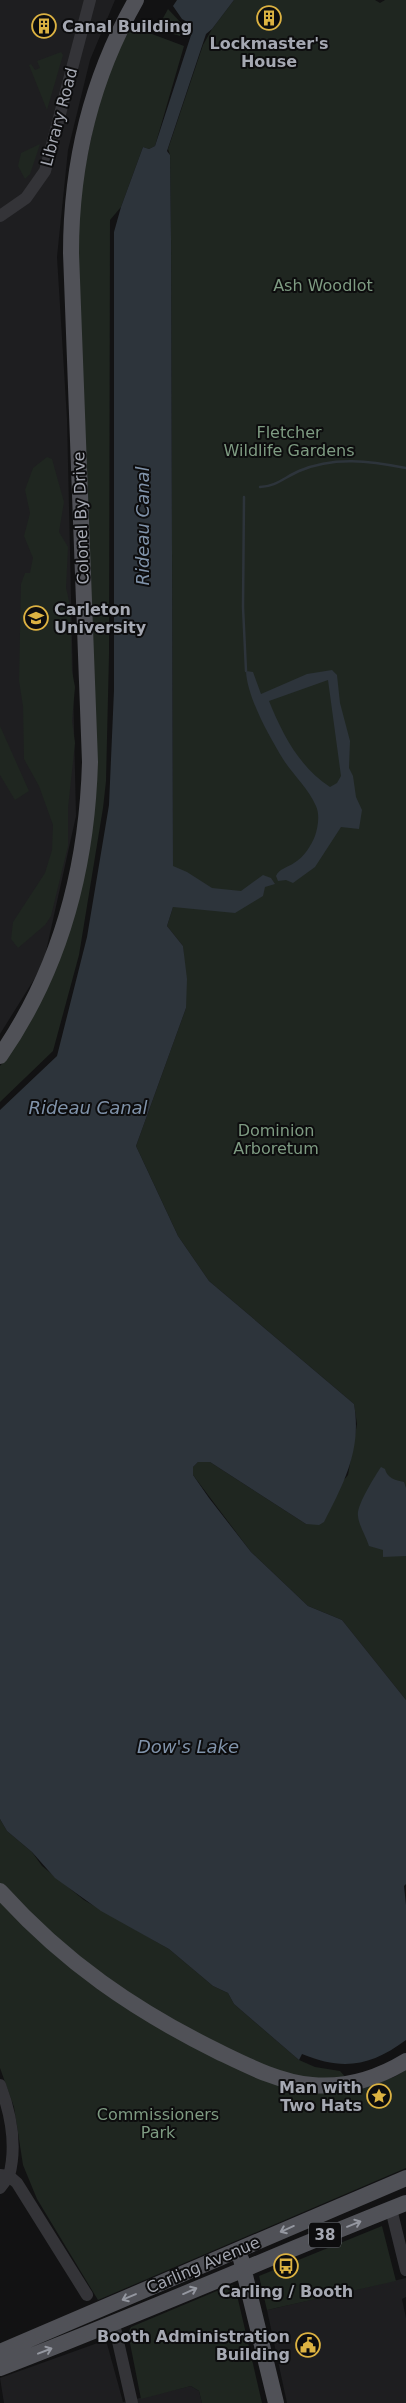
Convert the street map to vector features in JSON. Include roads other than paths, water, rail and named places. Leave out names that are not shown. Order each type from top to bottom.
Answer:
[{"type":"main road","name":"Colonel By Drive","points":[[0,1056],[39,990],[57,948],[77,884],[88,817],[90,744],[71,239],[74,183],[96,68],[109,33],[126,0]]},
{"type":"main road","name":"Colonel By Drive","points":[[88,113],[108,59],[136,0]]},
{"type":"main road","points":[[0,1891],[44,1937],[107,1988],[187,2035],[260,2071],[290,2081],[330,2086],[362,2080],[390,2070],[406,2061]]},
{"type":"main road","name":"Carling Avenue","points":[[0,2352],[406,2178]]},
{"type":"main road","name":"Carling Avenue","points":[[0,2368],[114,2324],[243,2268],[398,2206]]},
{"type":"main road","points":[[238,2251],[276,2403]]},
{"type":"street","name":"Library Road","points":[[0,216],[26,198],[45,171],[90,0]]},
{"type":"street","points":[[0,2085],[14,2144],[14,2158],[4,2175],[0,2188]]},
{"type":"street","points":[[4,2175],[17,2183],[87,2295]]},
{"type":"street","points":[[398,2206],[406,2270]]},
{"type":"street","points":[[114,2324],[132,2403]]},
{"type":"water","name":"Dow's Lake","points":[[177,0],[234,0],[206,34],[167,151],[170,155],[171,238],[173,866],[187,872],[212,888],[241,891],[263,875],[271,878],[275,884],[265,887],[263,896],[235,913],[173,907],[167,926],[183,946],[187,979],[186,1008],[136,1146],[178,1236],[209,1281],[354,1404],[356,1436],[349,1465],[324,1522],[319,1525],[306,1524],[210,1462],[198,1462],[193,1467],[193,1475],[251,1552],[308,1606],[342,1620],[406,1700],[406,1884],[404,1886],[406,1905],[406,2040],[381,2056],[356,2063],[331,2063],[302,2054],[299,2060],[234,2004],[228,1993],[213,1986],[169,1949],[101,1911],[55,1878],[32,1852],[7,1831],[0,1819],[0,1110],[57,1056],[87,937],[109,805],[114,690],[114,232],[143,147],[149,149],[155,146],[193,29],[191,24],[182,19],[173,6]]},
{"type":"water","points":[[332,670],[337,675],[340,703],[350,741],[349,768],[353,776],[356,797],[362,810],[359,829],[341,827],[315,867],[293,883],[286,880],[278,881],[276,876],[281,870],[298,861],[309,847],[317,829],[317,810],[313,800],[283,759],[265,728],[250,692],[246,671],[253,672],[261,694],[307,674]],"holes":[[[328,680],[341,776],[337,783],[330,787],[309,770],[286,737],[269,701]]]},
{"type":"water","points":[[381,1467],[392,1478],[404,1482],[406,1488],[406,1556],[383,1557],[383,1550],[369,1546],[359,1520],[358,1511],[360,1505]]},
{"type":"waterway","points":[[260,487],[265,487],[299,471],[325,463],[352,461],[406,468]]},
{"type":"waterway","points":[[244,497],[243,607],[246,671]]},
{"type":"place","name":"Lockmaster's House","points":[[269,18]]},
{"type":"place","name":"Canal Building","points":[[44,26]]},
{"type":"place","name":"Carleton University","points":[[36,618]]},
{"type":"place","name":"Man with Two Hats","points":[[379,2096]]},
{"type":"place","name":"Carling / Booth","points":[[286,2266]]},
{"type":"place","name":"Booth Administration Building","points":[[308,2345]]},
{"type":"park label","name":"Ash Woodlot","points":[[323,285]]},
{"type":"park label","name":"Fletcher Wildlife Gardens","points":[[289,441]]},
{"type":"park label","name":"Dominion Arboretum","points":[[276,1139]]},
{"type":"park label","name":"Commissioners Park","points":[[158,2123]]},
{"type":"water label","name":"Rideau Canal","points":[[142,526]]},
{"type":"water label","name":"Rideau Canal","points":[[88,1107]]}]
